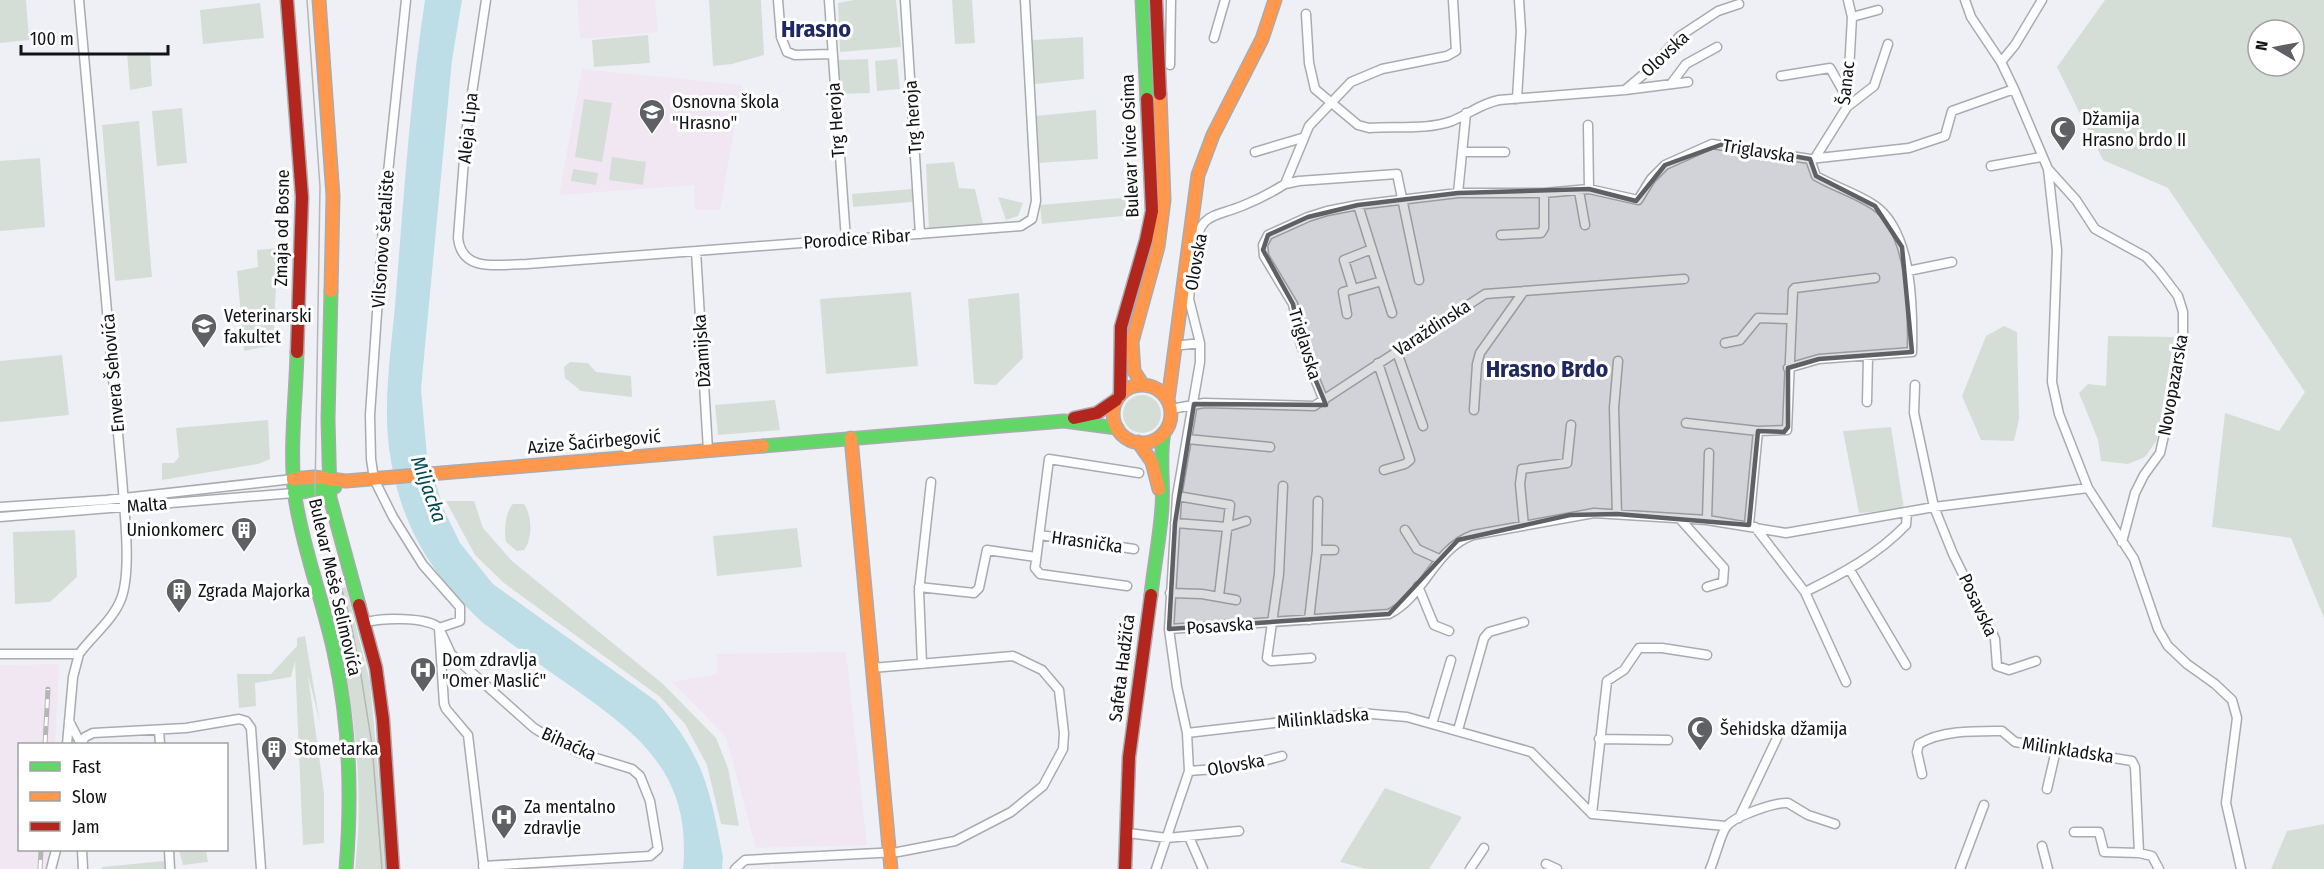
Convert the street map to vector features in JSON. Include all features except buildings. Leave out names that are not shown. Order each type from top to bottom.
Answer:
[{"type":"main road","name":"Zmaja od Bosne","points":[[287,0],[302,197],[294,493]]},
{"type":"main road","points":[[319,0],[333,196],[331,483]]},
{"type":"main road","name":"Bulevar Ivice Osima","points":[[1118,398],[1122,380],[1119,353],[1121,326],[1144,251],[1152,211],[1142,0]]},
{"type":"main road","name":"Bulevar Ivice Osima","points":[[1147,385],[1134,371],[1132,342],[1158,248],[1164,200],[1156,0]]},
{"type":"main road","points":[[1173,346],[1164,374],[1147,385],[1127,389],[1118,398],[1114,419],[1117,428],[1124,436],[1138,442],[1148,442],[1164,433],[1169,426],[1173,346],[1198,174],[1214,135],[1262,39],[1275,0]]},
{"type":"main road","points":[[1147,385],[1169,404]]},
{"type":"main road","name":"Azize Šaćirbegović","points":[[294,493],[331,483],[1064,421],[1097,413],[1118,398]]},
{"type":"main road","name":"Azize Šaćirbegović","points":[[1064,421],[1117,428]]},
{"type":"main road","name":"Safeta Hadžića","points":[[1125,869],[1129,758],[1162,508],[1164,468],[1161,446],[1164,433]]},
{"type":"main road","points":[[851,438],[891,869]]},
{"type":"main road","name":"Safeta Hadžića","points":[[1138,442],[1152,462],[1162,508]]},
{"type":"main road","name":"Azize Šaćirbegović","points":[[293,479],[331,483]]},
{"type":"main road","name":"Bulevar Meše Selimovića","points":[[331,483],[331,507],[365,623],[380,694],[393,869]]},
{"type":"main road","name":"Bulevar Meše Selimovića","points":[[294,493],[339,680],[347,769],[346,869]]},
{"type":"street","name":"Envera Šehovića","points":[[79,0],[124,502],[126,548],[121,600],[79,654]]},
{"type":"street","name":"Vilsonovo šetalište","points":[[374,479],[370,414],[384,211],[406,0]]},
{"type":"street","name":"Aleja Lipa","points":[[464,256],[459,250],[458,238],[466,133],[486,0]]},
{"type":"street","points":[[778,0],[781,37],[787,52],[795,55],[831,54]]},
{"type":"street","name":"Trg Heroja","points":[[829,0],[831,54],[846,240]]},
{"type":"street","name":"Trg heroja","points":[[905,0],[920,234]]},
{"type":"street","name":"Porodice Ribar","points":[[464,256],[479,265],[527,264],[1022,226],[1032,219],[1035,212],[1025,0]]},
{"type":"street","points":[[1170,65],[1171,0]]},
{"type":"street","points":[[1214,38],[1225,0]]},
{"type":"street","points":[[1285,184],[1302,138],[1309,126],[1360,77],[1405,63],[1453,54],[1457,43],[1453,0]]},
{"type":"street","points":[[1517,99],[1521,31],[1520,0]]},
{"type":"street","name":"Šanac","points":[[1812,159],[1847,103],[1852,17],[1848,0]]},
{"type":"street","name":"Novopazarska","points":[[1965,0],[1971,17],[2001,62],[2048,170],[2076,200],[2095,228],[2146,257],[2178,296],[2183,312],[2183,332],[2175,387],[2160,453],[2144,475],[2135,494],[2122,542]]},
{"type":"street","points":[[2001,62],[2016,45],[2042,0]]},
{"type":"street","name":"Olovska","points":[[1625,90],[1651,68],[1680,36],[1718,11],[1739,4]]},
{"type":"street","points":[[1852,17],[1878,10]]},
{"type":"street","name":"Olovska","points":[[1306,14],[1313,85],[1358,125],[1368,128],[1440,123],[1485,103],[1688,82]]},
{"type":"street","points":[[1781,76],[1830,68],[1847,103],[1874,86],[1888,44]]},
{"type":"street","name":"Olovska","points":[[1671,84],[1686,64],[1717,47]]},
{"type":"street","name":"Triglavska","points":[[1169,404],[1293,407],[1314,406],[1324,401],[1301,345],[1293,304],[1264,256],[1263,245],[1268,235],[1308,217],[1358,205],[1458,193],[1544,193],[1589,189],[1638,200],[1648,183],[1665,165],[1712,144],[1812,159],[1909,148],[1935,142],[1945,136],[1949,126],[1949,113],[2014,89]]},
{"type":"street","points":[[1458,193],[1466,112]]},
{"type":"street","points":[[1588,124],[1589,189]]},
{"type":"street","points":[[1255,152],[1302,138]]},
{"type":"street","points":[[1462,152],[1505,152]]},
{"type":"street","points":[[1990,166],[2041,157]]},
{"type":"street","name":"Triglavska","points":[[1812,159],[1816,176],[1875,206],[1893,227],[1908,271]]},
{"type":"street","name":"Novopazarska","points":[[2048,170],[2057,250],[2052,382],[2059,414],[2088,488],[2134,559],[2158,629],[2168,646],[2232,700],[2237,718],[2226,803],[2241,869]]},
{"type":"street","name":"Olovska","points":[[1167,838],[1189,771],[1187,732],[1177,687],[1169,629],[1177,496],[1200,362],[1200,343],[1189,298],[1196,243],[1201,228],[1216,213],[1239,208],[1285,184],[1299,181],[1392,173],[1397,174],[1401,199]]},
{"type":"street","points":[[1579,191],[1585,225]]},
{"type":"street","points":[[1501,235],[1541,233],[1544,228],[1544,193]]},
{"type":"street","points":[[1401,199],[1419,280]]},
{"type":"street","points":[[1358,205],[1392,313]]},
{"type":"street","points":[[1353,289],[1344,260],[1372,249]]},
{"type":"street","name":"Džamijska","points":[[696,251],[708,450]]},
{"type":"street","points":[[1788,368],[1819,359],[1912,352],[1908,271],[1952,262]]},
{"type":"street","points":[[1686,423],[1758,431],[1787,430],[1792,293],[1795,288],[1875,278]]},
{"type":"street","name":"Varaždinska","points":[[1324,401],[1480,296],[1684,279]]},
{"type":"street","points":[[1347,314],[1342,294],[1382,281]]},
{"type":"street","points":[[1474,410],[1480,352],[1524,291]]},
{"type":"street","points":[[1725,343],[1740,340],[1758,318],[1790,319]]},
{"type":"street","points":[[1173,346],[1200,343]]},
{"type":"street","points":[[1397,352],[1423,426]]},
{"type":"street","points":[[1867,402],[1868,356]]},
{"type":"street","points":[[1617,514],[1614,408],[1618,361]]},
{"type":"street","name":"Varaždinska","points":[[1378,363],[1410,460],[1405,465],[1384,470]]},
{"type":"street","name":"Posavska","points":[[1915,385],[1914,413],[1934,507],[1953,554],[1995,639],[1997,666],[2009,670],[2036,661]]},
{"type":"street","points":[[1524,526],[1520,484],[1522,469],[1567,463],[1571,425]]},
{"type":"street","points":[[1758,431],[1752,526],[1805,592],[1846,682]]},
{"type":"street","points":[[1187,439],[1270,447]]},
{"type":"street","points":[[1707,520],[1709,453]]},
{"type":"street","name":"Hrasnička","points":[[1127,586],[1040,574],[1035,568],[1036,557],[1049,459],[1138,473]]},
{"type":"street","name":"Malta","points":[[0,517],[293,479]]},
{"type":"street","points":[[374,479],[393,517],[423,565],[460,607],[460,621],[439,628],[444,704],[446,710],[468,735],[484,867]]},
{"type":"street","points":[[922,664],[919,587],[931,482]]},
{"type":"street","points":[[1271,622],[1279,574],[1283,486]]},
{"type":"street","name":"Posavska","points":[[1169,629],[1389,614],[1401,606],[1439,559],[1458,540],[1570,515],[1617,514],[1707,520],[1786,533],[1934,507],[2088,488]]},
{"type":"street","name":"Malta","points":[[0,507],[294,493]]},
{"type":"street","points":[[1177,496],[1228,503],[1230,508],[1219,596]]},
{"type":"street","points":[[1309,620],[1317,550],[1318,501]]},
{"type":"street","points":[[1805,592],[1850,570],[1896,535],[1906,525],[1907,513]]},
{"type":"street","points":[[1680,519],[1724,568],[1723,582],[1707,587]]},
{"type":"street","points":[[1175,522],[1227,527],[1246,521]]},
{"type":"street","points":[[1405,530],[1418,549],[1439,559]]},
{"type":"street","name":"Hrasnička","points":[[1040,535],[1134,549]]},
{"type":"street","name":"Hrasnička","points":[[919,587],[974,593],[979,588],[987,550],[1036,557]]},
{"type":"street","points":[[1317,550],[1334,550]]},
{"type":"street","points":[[1850,570],[1906,665]]},
{"type":"street","points":[[1418,586],[1434,625],[1449,631]]},
{"type":"street","points":[[1170,593],[1219,596],[1236,600]]},
{"type":"street","name":"Bulevar Meše Selimovića","points":[[365,623],[396,619],[430,622],[439,628]]},
{"type":"street","name":"Posavska","points":[[1271,622],[1268,661],[1311,658]]},
{"type":"street","points":[[1458,730],[1484,638],[1489,632],[1524,622]]},
{"type":"street","name":"Bihaćka","points":[[439,628],[451,654],[534,728],[580,753],[632,769],[640,776],[650,801],[658,849],[650,856],[484,867]]},
{"type":"street","points":[[1707,655],[1639,648],[1634,652],[1624,670],[1607,681],[1592,814],[1726,826]]},
{"type":"street","points":[[0,654],[79,654],[73,677],[67,743]]},
{"type":"street","points":[[735,869],[740,863],[751,860],[890,853],[955,841],[1011,812],[1042,786],[1062,749],[1059,690],[1042,670],[1013,657],[873,668]]},
{"type":"street","points":[[1432,724],[1451,660]]},
{"type":"street","name":"Milinkladska","points":[[1187,732],[1360,712],[1383,713],[1458,730],[1531,752],[1592,814]]},
{"type":"street","points":[[69,719],[81,743]]},
{"type":"street","points":[[82,743],[85,737],[93,733],[159,730],[239,719],[246,721],[251,728],[261,869]]},
{"type":"street","points":[[159,730],[160,743]]},
{"type":"street","name":"Milinkladska","points":[[1922,774],[1917,752],[1919,744],[1927,739],[1956,734],[2002,731],[2014,742],[2132,761],[2135,767],[2139,853]]},
{"type":"street","points":[[1739,818],[1777,738]]},
{"type":"street","points":[[1599,740],[1668,740]]},
{"type":"street","points":[[2047,789],[2056,750]]},
{"type":"street","name":"Olovska","points":[[1189,771],[1241,767],[1282,756]]},
{"type":"street","points":[[1710,869],[1726,826],[1739,818],[1781,803],[1788,803],[1808,815],[1834,824]]},
{"type":"street","points":[[1960,869],[1984,805]]},
{"type":"street","points":[[2074,832],[2096,830],[2100,834],[2101,849],[2104,852],[2139,853],[2154,858],[2159,869]]},
{"type":"street","points":[[1128,833],[1167,838],[1239,831]]},
{"type":"street","points":[[1189,837],[1203,869]]},
{"type":"street","points":[[1156,869],[1167,838]]},
{"type":"street","points":[[2042,846],[2048,869]]},
{"type":"street","points":[[1470,869],[1484,848]]},
{"type":"street","points":[[51,869],[56,851]]},
{"type":"street","points":[[82,851],[83,869]]},
{"type":"street","points":[[169,851],[170,869]]},
{"type":"street","points":[[1546,864],[1557,869]]},
{"type":"highlighted area","points":[[1723,144],[1810,159],[1816,176],[1875,206],[1902,247],[1912,352],[1819,359],[1788,368],[1788,427],[1784,432],[1758,431],[1749,525],[1617,514],[1570,515],[1458,540],[1389,614],[1169,629],[1175,523],[1194,404],[1326,405],[1301,345],[1293,304],[1263,250],[1268,235],[1308,217],[1358,205],[1458,193],[1589,189],[1636,201],[1665,165]]},
{"type":"shaded area","points":[[0,0],[26,0],[29,40],[0,43]]},
{"type":"shaded area","points":[[577,0],[655,0],[658,32],[580,39]]},
{"type":"shaded area","points":[[709,0],[761,0],[764,55],[732,64],[713,66]]},
{"type":"shaded area","points":[[854,0],[896,0],[901,47],[840,52],[838,3]]},
{"type":"shaded area","points":[[952,0],[972,0],[975,43],[955,44]]},
{"type":"shaded area","points":[[2105,0],[2324,0],[2324,618],[2291,538],[2212,527],[2225,413],[2279,431],[2305,392],[2168,188],[2103,160],[2057,67]]},
{"type":"shaded area","points":[[260,3],[264,38],[203,44],[200,10]]},
{"type":"shaded area","points":[[648,35],[650,63],[594,67],[592,40]]},
{"type":"shaded area","points":[[1083,37],[1084,79],[1035,84],[1032,40]]},
{"type":"shaded area","points":[[150,52],[152,86],[130,90],[127,53]]},
{"type":"shaded area","points":[[868,59],[870,93],[840,94],[838,60]]},
{"type":"shaded area","points":[[897,59],[900,89],[877,91],[875,61]]},
{"type":"shaded area","name":"Osnovna škola \"Hrasno\"","points":[[582,69],[742,85],[720,210],[695,210],[694,185],[559,195]]},
{"type":"shaded area","points":[[584,99],[612,103],[602,162],[575,157]]},
{"type":"shaded area","points":[[182,108],[187,163],[157,166],[152,111]]},
{"type":"shaded area","points":[[1096,110],[1098,159],[1038,163],[1036,116]]},
{"type":"shaded area","points":[[139,121],[152,277],[115,281],[102,125]]},
{"type":"shaded area","points":[[612,157],[646,162],[643,185],[609,180]]},
{"type":"shaded area","points":[[40,158],[45,227],[0,231],[0,161]]},
{"type":"shaded area","points":[[954,162],[959,188],[975,189],[984,228],[929,231],[926,164]]},
{"type":"shaded area","points":[[573,169],[598,173],[596,185],[571,181]]},
{"type":"shaded area","points":[[912,189],[912,202],[853,207],[852,194]]},
{"type":"shaded area","points":[[998,197],[1023,203],[1018,216],[1006,220]]},
{"type":"shaded area","points":[[1132,197],[1132,215],[1042,224],[1040,205]]},
{"type":"shaded area","points":[[278,248],[273,345],[244,351],[237,271],[258,267],[257,250]]},
{"type":"shaded area","points":[[911,292],[918,366],[826,374],[820,299]]},
{"type":"shaded area","points":[[1019,293],[1023,358],[996,385],[974,384],[968,299]]},
{"type":"shaded area","points":[[2004,326],[2017,332],[2019,419],[2014,441],[1981,440],[1962,396],[1986,336]]},
{"type":"shaded area","points":[[2108,336],[2174,337],[2157,440],[2145,457],[2128,464],[2101,461],[2098,440],[2079,393],[2088,384],[2106,386]]},
{"type":"shaded area","points":[[62,355],[69,415],[0,422],[0,361]]},
{"type":"shaded area","points":[[570,362],[588,363],[596,372],[631,376],[632,397],[581,391],[565,378],[564,367]]},
{"type":"shaded area","points":[[1142,395],[1155,401],[1161,414],[1155,427],[1142,433],[1129,427],[1123,414],[1129,401]]},
{"type":"shaded area","points":[[775,400],[780,430],[718,435],[715,405]]},
{"type":"shaded area","points":[[268,420],[270,459],[258,464],[162,480],[162,463],[174,463],[179,457],[176,428]]},
{"type":"shaded area","points":[[1891,427],[1904,509],[1859,513],[1843,431]]},
{"type":"shaded area","points":[[446,501],[474,501],[483,528],[512,561],[663,684],[716,738],[728,768],[739,826],[721,824],[707,765],[685,724],[660,697],[504,583],[475,555]]},
{"type":"shaded area","points":[[513,504],[524,504],[529,514],[530,534],[524,550],[517,551],[506,542],[506,522]]},
{"type":"shaded area","points":[[797,528],[802,567],[717,576],[713,536]]},
{"type":"shaded area","points":[[75,530],[77,577],[50,602],[15,604],[13,532]]},
{"type":"shaded area","points":[[346,587],[370,682],[387,869],[355,869],[359,799],[354,729],[350,694],[328,592]]},
{"type":"shaded area","points":[[305,636],[320,723],[308,675],[324,793],[324,843],[303,845],[295,661],[291,677],[255,683],[256,706],[239,708],[237,674],[271,674],[297,646],[297,638]]},
{"type":"shaded area","points":[[846,652],[867,845],[756,848],[726,737],[672,682],[717,674],[717,654]]},
{"type":"shaded area","points":[[59,664],[55,743],[18,743],[18,851],[51,851],[48,869],[0,869],[0,665]]},
{"type":"shaded area","points":[[1385,788],[1462,817],[1429,869],[1367,869],[1340,862]]},
{"type":"shaded area","points":[[2324,824],[2324,869],[2271,869],[2287,831]]},
{"type":"shaded area","points":[[179,851],[206,851],[208,862],[183,865]]},
{"type":"shaded area","points":[[164,861],[165,869],[102,869],[102,867]]},
{"type":"water","name":"Miljacka","points":[[425,0],[462,0],[452,60],[421,389],[427,456],[444,510],[460,543],[493,584],[656,701],[672,720],[702,773],[714,811],[723,857],[722,869],[683,869],[684,836],[679,807],[669,782],[656,760],[618,721],[483,623],[449,588],[435,569],[412,530],[403,509],[391,461],[387,398],[411,110]]},
{"type":"tram line","points":[[307,0],[320,187],[315,495],[349,615],[360,669],[372,745],[382,869]]},
{"type":"railway","points":[[45,743],[48,689]]},
{"type":"railway","points":[[40,869],[41,851]]},
{"type":"traffic: fast","points":[[1142,0],[1147,99]]},
{"type":"traffic: fast","points":[[331,291],[328,419],[330,498],[359,605]]},
{"type":"traffic: fast","points":[[297,352],[293,479],[303,536],[329,633],[343,706],[349,787],[346,869]]},
{"type":"traffic: fast","points":[[763,446],[1064,421],[1117,428]]},
{"type":"traffic: fast","points":[[1151,595],[1162,507],[1164,433]]},
{"type":"traffic: fast","points":[[294,493],[335,487]]},
{"type":"traffic: slow","points":[[319,0],[333,196],[331,291]]},
{"type":"traffic: slow","points":[[1168,400],[1198,175],[1213,135],[1262,39],[1275,0]]},
{"type":"traffic: slow","points":[[1143,385],[1134,371],[1132,342],[1158,247],[1164,200],[1160,94]]},
{"type":"traffic: slow","points":[[1142,385],[1153,387],[1166,398],[1171,414],[1169,425],[1158,438],[1142,443],[1131,441],[1118,430],[1113,414],[1115,403],[1126,390],[1142,385]]},
{"type":"traffic: slow","points":[[851,438],[891,869]]},
{"type":"traffic: slow","points":[[1138,442],[1152,462],[1159,489]]},
{"type":"traffic: slow","points":[[293,479],[314,477],[346,481],[763,446]]},
{"type":"traffic: jam","points":[[287,0],[302,197],[297,352]]},
{"type":"traffic: jam","points":[[1156,0],[1160,94]]},
{"type":"traffic: jam","points":[[1120,395],[1121,327],[1152,211],[1147,99]]},
{"type":"traffic: jam","points":[[1074,418],[1097,413],[1116,400]]},
{"type":"traffic: jam","points":[[1125,869],[1129,757],[1151,595]]},
{"type":"traffic: jam","points":[[359,605],[376,668],[383,720],[393,869]]},
{"type":"place","name":"Osnovna škola \"Hrasno\"","points":[[652,135]]},
{"type":"place","name":"Džamija Hrasno brdo II","points":[[2063,152]]},
{"type":"place","name":"Veterinarski fakultet","points":[[204,349]]},
{"type":"place","name":"Unionkomerc","points":[[244,553]]},
{"type":"place","name":"Zgrada Majorka","points":[[179,614]]},
{"type":"place","name":"Dom zdravlja \"Omer Maslić\"","points":[[423,693]]},
{"type":"place","name":"Šehidska džamija","points":[[1700,752]]},
{"type":"place","name":"Stometarka","points":[[274,772]]},
{"type":"place","name":"Za mentalno zdravlje","points":[[504,840]]},
{"type":"district","name":"Hrasno","points":[[816,29]]},
{"type":"district","name":"Hrasno Brdo","points":[[1547,369]]}]
